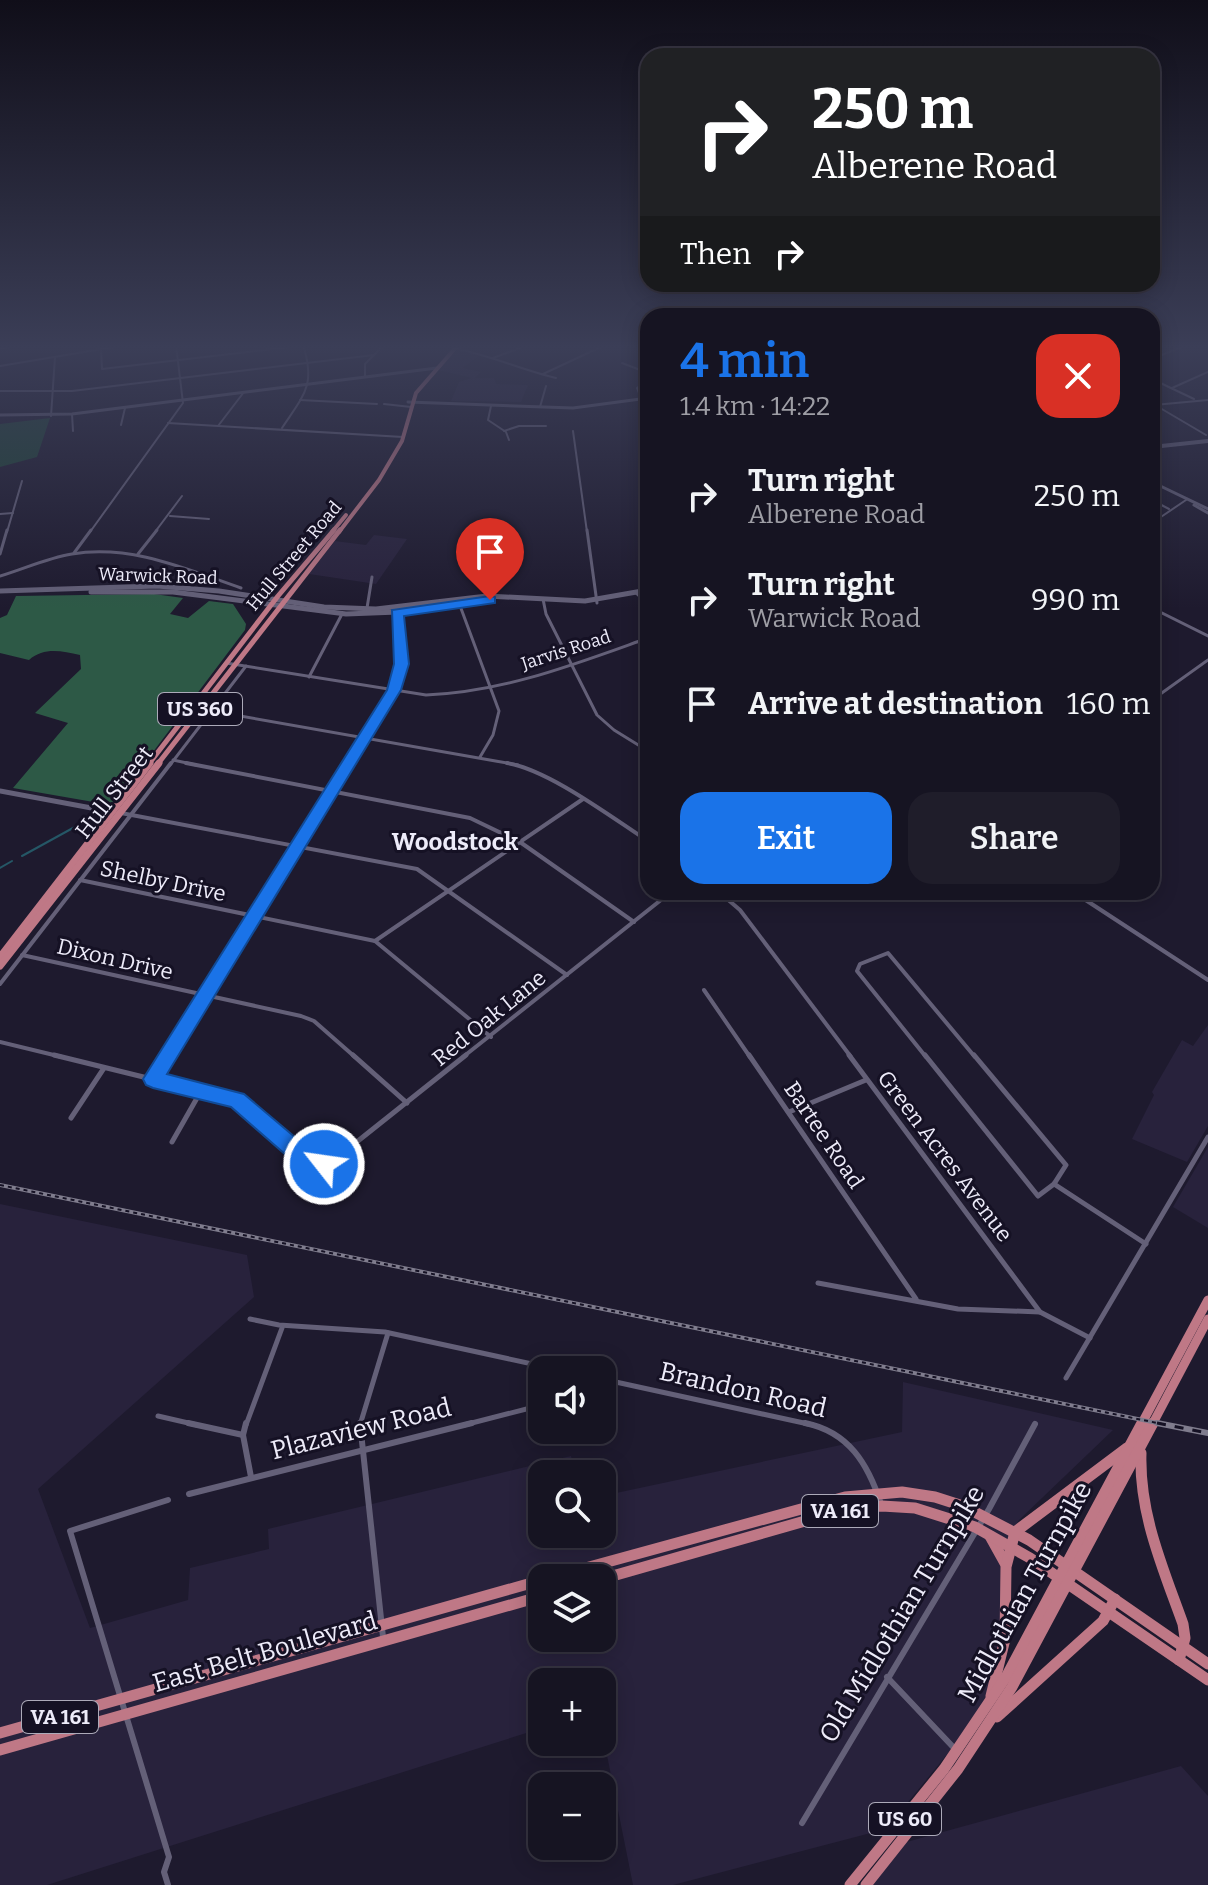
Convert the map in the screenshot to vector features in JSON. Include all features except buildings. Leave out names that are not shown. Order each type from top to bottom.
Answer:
[{"type":"main road","name":"Hull Street Road","points":[[283,604],[385,471],[402,433]]},
{"type":"main road","name":"Hull Street Road","points":[[226,663],[374,480],[401,437]]},
{"type":"main road","points":[[1160,447],[1208,443]]},
{"type":"main road","name":"Warwick Road","points":[[0,593],[173,592],[273,602],[342,614],[503,600],[597,602],[638,595]]},
{"type":"main road","name":"Warwick Road","points":[[397,610],[487,596],[543,601]]},
{"type":"main road","name":"Warwick Road","points":[[283,604],[366,612]]},
{"type":"main road","name":"Hull Street","points":[[0,957],[283,604]]},
{"type":"main road","name":"Hull Street","points":[[0,966],[226,663]]},
{"type":"main road","name":"Midlothian Turnpike","points":[[1159,1403],[1208,1300]]},
{"type":"main road","name":"Midlothian Turnpike","points":[[866,1885],[920,1821],[990,1724],[1136,1445],[1208,1319]]},
{"type":"main road","points":[[988,1706],[1004,1646],[1006,1565],[1009,1544],[1015,1532],[1136,1445]]},
{"type":"main road","points":[[1136,1445],[1140,1496],[1183,1624],[1183,1647],[1179,1660]]},
{"type":"main road","name":"VA 161","points":[[600,1564],[845,1497],[877,1492],[935,1497],[982,1524],[1208,1680]]},
{"type":"main road","name":"VA 161","points":[[616,1575],[847,1509],[881,1504],[932,1510],[1015,1532],[1208,1664]]},
{"type":"main road","points":[[982,1524],[1000,1549],[1006,1565]]},
{"type":"main road","name":"East Belt Boulevard","points":[[0,1733],[528,1584]]},
{"type":"main road","name":"Midlothian Turnpike","points":[[850,1885],[957,1751],[1057,1596]]},
{"type":"main road","points":[[990,1724],[1110,1613],[1115,1599]]},
{"type":"main road","name":"East Belt Boulevard","points":[[0,1750],[528,1600]]},
{"type":"street","points":[[74,553],[161,433]]},
{"type":"street","points":[[341,433],[401,437]]},
{"type":"street","points":[[505,433],[509,440]]},
{"type":"street","points":[[573,433],[597,602]]},
{"type":"street","points":[[1202,433],[1206,435]]},
{"type":"street","points":[[0,554],[22,481]]},
{"type":"street","points":[[1160,486],[1208,511]]},
{"type":"street","points":[[138,554],[170,516],[182,496]]},
{"type":"street","points":[[1160,516],[1186,500]]},
{"type":"street","points":[[1160,504],[1169,509]]},
{"type":"street","points":[[0,514],[13,513]]},
{"type":"street","points":[[170,516],[209,519]]},
{"type":"street","points":[[0,534],[7,533]]},
{"type":"street","points":[[0,576],[74,553],[100,551],[138,554],[241,588]]},
{"type":"street","points":[[366,612],[372,577]]},
{"type":"street","points":[[543,601],[570,665],[597,715],[640,746]]},
{"type":"street","points":[[459,603],[498,702],[499,719],[480,757]]},
{"type":"street","points":[[153,1079],[394,690],[402,664],[397,610]]},
{"type":"street","points":[[1160,612],[1208,636]]},
{"type":"street","points":[[309,677],[342,614]]},
{"type":"street","name":"Jarvis Road","points":[[226,663],[394,690],[445,695],[493,686],[570,665],[640,641]]},
{"type":"street","points":[[1160,694],[1208,660]]},
{"type":"street","points":[[0,984],[246,666]]},
{"type":"street","points":[[212,711],[480,757],[533,770],[640,836]]},
{"type":"street","points":[[173,760],[470,818],[520,842],[634,922]]},
{"type":"street","points":[[0,791],[417,869],[567,975]]},
{"type":"street","points":[[375,941],[583,799]]},
{"type":"street","name":"Shelby Drive","points":[[80,880],[375,941],[491,1037]]},
{"type":"street","name":"Red Oak Lane","points":[[201,1091],[237,1100],[310,1162],[335,1162],[661,900]]},
{"type":"street","name":"Green Acres Avenue","points":[[728,900],[740,910],[790,975],[1040,1312],[1090,1338]]},
{"type":"street","points":[[1086,900],[1208,980]]},
{"type":"street","points":[[885,954],[891,955],[1066,1165],[1054,1184],[1038,1196],[857,971],[860,964],[885,954]]},
{"type":"street","name":"Dixon Drive","points":[[22,955],[308,1018],[407,1103]]},
{"type":"street","name":"Bartee Road","points":[[704,990],[916,1299]]},
{"type":"street","points":[[0,1042],[201,1091],[172,1142]]},
{"type":"street","points":[[71,1118],[104,1068]]},
{"type":"street","points":[[789,1112],[866,1080]]},
{"type":"street","points":[[1066,1378],[1208,1137]]},
{"type":"street","points":[[1054,1184],[1146,1244]]},
{"type":"street","points":[[818,1283],[849,1285],[977,1311],[1018,1309],[1040,1312]]},
{"type":"street","points":[[250,1319],[282,1328],[357,1329],[388,1333],[528,1363]]},
{"type":"street","points":[[251,1477],[243,1435],[251,1404],[282,1328]]},
{"type":"street","points":[[384,1641],[361,1450],[362,1415],[388,1333]]},
{"type":"street","name":"Brandon Road","points":[[616,1382],[837,1432],[865,1460],[881,1504]]},
{"type":"street","name":"Plazaview Road","points":[[189,1494],[528,1408]]},
{"type":"street","points":[[158,1416],[243,1435]]},
{"type":"street","name":"Old Midlothian Turnpike","points":[[802,1823],[887,1677],[982,1524],[1035,1424]]},
{"type":"street","points":[[168,1500],[70,1531],[169,1857],[164,1872],[168,1885]]},
{"type":"street","points":[[887,1677],[957,1751]]},
{"type":"shaded area","points":[[374,535],[407,539],[376,584],[309,574],[335,541],[366,545]]},
{"type":"shaded area","points":[[1208,1025],[1208,1126],[1187,1162],[1132,1139],[1154,1095],[1152,1092],[1182,1040],[1193,1046]]},
{"type":"shaded area","points":[[1208,1147],[1208,1228],[1173,1207]]},
{"type":"shaded area","points":[[0,1204],[247,1255],[254,1297],[38,1489],[90,1628],[188,1600],[190,1568],[269,1549],[268,1529],[528,1466],[528,1548],[616,1548],[616,1493],[902,1432],[903,1382],[1113,1430],[1019,1520],[999,1554],[1002,1565],[1001,1647],[989,1693],[967,1730],[886,1829],[673,1885],[633,1885],[616,1800],[616,1772],[610,1772],[607,1756],[616,1756],[616,1668],[528,1668],[528,1732],[47,1885],[0,1885]]},
{"type":"shaded area","points":[[1181,1766],[1208,1796],[1208,1885],[867,1885],[903,1843]]},
{"type":"green space","points":[[0,433],[45,433],[37,457],[0,467]]},
{"type":"green space","points":[[154,594],[183,598],[170,614],[188,618],[209,601],[233,604],[246,624],[245,630],[116,801],[105,804],[13,788],[68,723],[35,713],[81,669],[80,655],[47,652],[29,660],[0,653],[0,618],[7,615],[16,596]]},
{"type":"waterway","points":[[22,856],[82,823]]},
{"type":"waterway","points":[[0,868],[12,861]]},
{"type":"railway","points":[[0,1185],[1163,1424]]},
{"type":"railway","points":[[1157,1423],[1163,1424]]},
{"type":"railway","points":[[1163,1424],[1208,1433]]},
{"type":"railway","points":[[1163,1424],[1167,1425]]},
{"type":"district","name":"Woodstock","points":[[455,842]]},
{"type":"route","points":[[324,1164],[310,1162],[237,1100],[153,1079],[394,690],[402,664],[397,612],[490,600]]}]
